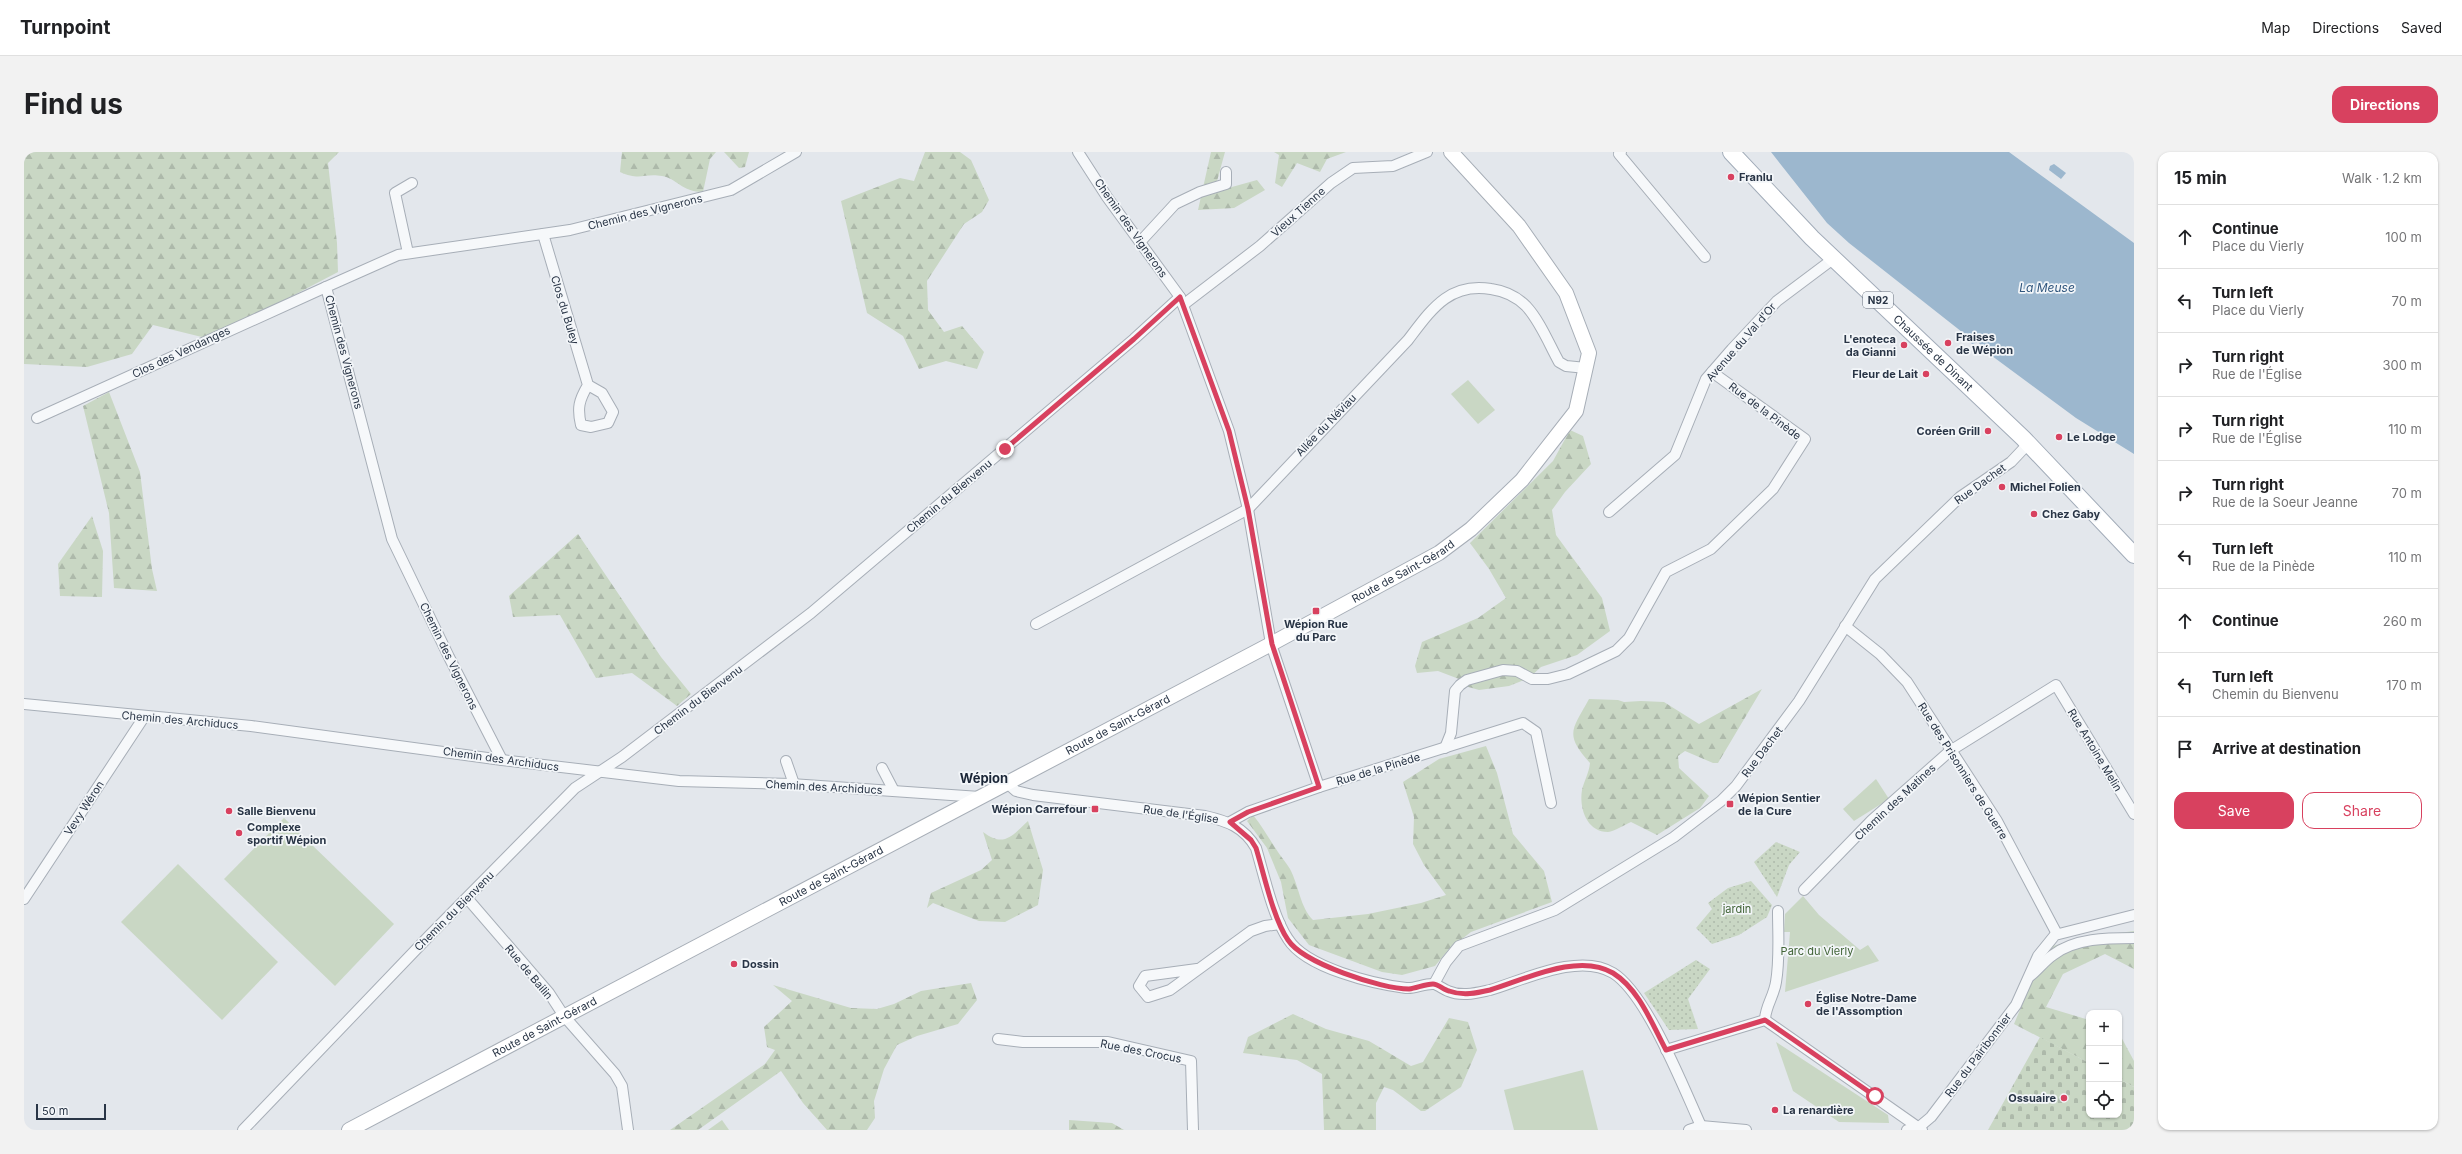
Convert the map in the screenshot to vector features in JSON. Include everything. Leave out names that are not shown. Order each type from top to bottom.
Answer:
[{"type":"main road","name":"Route de Saint-Gérard","points":[[349,1130],[1007,782],[1272,644],[1439,553],[1471,529],[1522,480],[1576,411],[1589,354],[1566,293],[1519,226],[1451,152]]},
{"type":"main road","name":"Chaussée de Dinant","points":[[1731,152],[1833,259],[1898,318],[2028,444],[2134,555]]},
{"type":"street","name":"Chemin des Vignerons","points":[[502,760],[449,657],[392,539],[326,287],[398,254],[570,230],[732,190],[796,152]]},
{"type":"street","name":"Vieux Tienne","points":[[1181,301],[1260,246],[1331,183],[1353,168],[1393,166],[1427,152]]},
{"type":"street","points":[[1621,152],[1619,154],[1705,257]]},
{"type":"street","name":"Chemin des Vignerons","points":[[1079,153],[1181,301],[1229,431],[1248,509],[1272,644]]},
{"type":"street","points":[[1140,242],[1175,204],[1200,192],[1226,184],[1226,172]]},
{"type":"street","points":[[408,253],[395,193],[412,183]]},
{"type":"street","name":"Clos du Buley","points":[[543,234],[588,385]]},
{"type":"street","name":"Avenue du Val d'Or","points":[[1609,512],[1675,455],[1706,379],[1712,372],[1777,301],[1833,259]]},
{"type":"street","name":"Clos des Vendanges","points":[[37,418],[326,287]]},
{"type":"street","name":"Allée du Néviau","points":[[1036,624],[1248,509],[1408,340],[1441,301],[1455,292],[1467,288],[1482,288],[1498,290],[1518,299],[1533,315],[1558,362],[1566,366],[1586,368]]},
{"type":"street","name":"Chemin du Bienvenu","points":[[243,1130],[575,788],[601,771],[811,613],[1134,339],[1181,301]]},
{"type":"street","name":"Rue de la Pinède","points":[[1445,748],[1451,733],[1455,691],[1460,685],[1482,675],[1503,670],[1517,671],[1532,679],[1548,679],[1568,674],[1616,651],[1629,638],[1666,572],[1711,549],[1774,489],[1805,439],[1712,372]]},
{"type":"street","name":"Rue Dachet","points":[[1434,984],[1446,962],[1459,946],[1555,910],[1674,837],[1721,802],[1736,786],[1799,701],[1875,580],[1960,497],[2011,462],[2028,444]]},
{"type":"street","name":"Rue des Prisonniers de Guerre","points":[[1845,626],[1880,654],[1907,682],[1950,751],[1997,821],[2056,934]]},
{"type":"street","points":[[1272,644],[1319,787]]},
{"type":"street","name":"Chemin des Matines","points":[[1804,890],[1872,820],[1950,751],[2056,685]]},
{"type":"street","name":"Rue Antoine Melin","points":[[2056,685],[2134,814]]},
{"type":"street","name":"Chemin des Archiducs","points":[[24,704],[144,717],[251,726],[502,760],[679,781],[794,784],[980,797]]},
{"type":"street","name":"Vevy Wéron","points":[[24,899],[144,717]]},
{"type":"street","name":"Rue de la Pinède","points":[[1230,822],[1248,812],[1319,787],[1523,723],[1536,732],[1551,803]]},
{"type":"street","points":[[786,761],[794,784]]},
{"type":"street","points":[[882,768],[894,791]]},
{"type":"street","name":"Rue de l'Église","points":[[1007,782],[1016,791],[1033,795],[1205,816],[1230,822],[1247,836],[1256,848],[1280,924],[1287,938],[1296,949],[1309,959],[1325,966],[1371,981],[1408,989],[1434,984]]},
{"type":"street","name":"Rue de Bailin","points":[[467,898],[549,994],[564,1016],[615,1074],[622,1086],[628,1130]]},
{"type":"street","points":[[1765,1020],[1765,1012],[1773,999],[1776,981],[1778,911]]},
{"type":"street","points":[[2056,934],[2134,915]]},
{"type":"street","points":[[1197,969],[1145,976],[1139,986],[1148,997],[1170,990],[1251,931],[1265,926],[1280,924]]},
{"type":"street","name":"Rue du Pairibonnier","points":[[1921,1128],[2016,1005],[2038,956],[2056,934]]},
{"type":"street","name":"Rue du Pairibonnier","points":[[2028,978],[2052,956],[2066,946],[2108,938],[2134,938]]},
{"type":"street","points":[[1434,984],[1449,992],[1469,995],[1554,969],[1592,967],[1612,972],[1624,981],[1635,994],[1666,1050],[1701,1126]]},
{"type":"street","points":[[1666,1050],[1765,1020]]},
{"type":"street","points":[[1765,1020],[1921,1128]]},
{"type":"street","name":"Rue des Crocus","points":[[998,1039],[1023,1042],[1108,1042],[1191,1061],[1193,1130]]},
{"type":"street","points":[[1690,1130],[1701,1126],[1746,1130]]},
{"type":"street","points":[[1907,1130],[1921,1128]]},
{"type":"green space","points":[[24,152],[339,152],[328,163],[337,243],[338,272],[210,339],[153,325],[132,354],[87,367],[24,364]]},
{"type":"green space","points":[[622,152],[716,152],[710,159],[703,192],[690,190],[667,177],[656,175],[632,176],[620,172]]},
{"type":"green space","points":[[724,152],[749,152],[745,167],[739,168]]},
{"type":"green space","points":[[925,152],[960,152],[971,160],[989,200],[982,212],[964,224],[927,281],[928,310],[944,332],[962,326],[984,352],[977,369],[946,361],[919,369],[903,336],[867,313],[841,201],[900,178],[914,181]]},
{"type":"green space","points":[[1211,152],[1225,152],[1214,192],[1257,180],[1265,190],[1234,208],[1198,210]]},
{"type":"green space","points":[[1274,152],[1346,152],[1327,159],[1320,172],[1297,163],[1282,187],[1275,183],[1279,155]]},
{"type":"green space","points":[[1468,380],[1495,410],[1478,424],[1451,394]]},
{"type":"green space","points":[[109,392],[140,472],[152,569],[157,591],[114,588],[109,513],[83,406]]},
{"type":"green space","points":[[1570,430],[1583,436],[1591,464],[1565,492],[1552,510],[1556,535],[1602,598],[1610,631],[1577,655],[1541,667],[1529,678],[1509,686],[1479,690],[1465,686],[1459,679],[1438,671],[1417,673],[1415,666],[1422,642],[1478,618],[1506,598],[1489,569],[1470,543],[1553,461]]},
{"type":"green space","points":[[92,516],[103,551],[102,597],[60,596],[58,564]]},
{"type":"green space","points":[[578,534],[661,657],[691,694],[677,706],[632,673],[596,678],[560,615],[513,617],[509,596]]},
{"type":"green space","points":[[1762,689],[1718,763],[1713,763],[1685,751],[1678,756],[1679,768],[1709,796],[1700,808],[1657,835],[1631,822],[1608,832],[1600,831],[1589,823],[1583,811],[1581,797],[1590,763],[1576,745],[1573,732],[1578,718],[1589,699],[1618,700],[1624,702],[1664,702],[1699,724]]},
{"type":"green space","points":[[1486,746],[1497,773],[1513,834],[1544,871],[1552,902],[1471,932],[1449,949],[1435,966],[1402,975],[1382,972],[1309,945],[1288,918],[1281,882],[1267,848],[1247,821],[1253,815],[1288,866],[1302,903],[1313,920],[1368,914],[1421,903],[1446,895],[1424,865],[1413,844],[1414,817],[1403,782],[1439,759]]},
{"type":"green space","points":[[1876,779],[1889,799],[1854,821],[1843,809]]},
{"type":"green space","points":[[284,818],[394,924],[335,986],[224,879]]},
{"type":"green space","points":[[1028,821],[1043,870],[1038,905],[1005,922],[979,921],[933,903],[927,908],[931,893],[981,870],[992,860],[983,832],[990,837],[1002,840],[1012,835]]},
{"type":"green space","name":"jardin","points":[[1776,842],[1800,852],[1789,865],[1777,897],[1754,862]]},
{"type":"green space","points":[[178,864],[278,962],[222,1020],[121,922]]},
{"type":"green space","name":"jardin","points":[[1751,881],[1772,905],[1767,917],[1739,935],[1712,944],[1696,928],[1712,909],[1708,903],[1728,888]]},
{"type":"green space","name":"Parc du Vierly","points":[[1803,896],[1819,915],[1860,950],[1868,945],[1879,961],[1785,992],[1790,932],[1784,932],[1785,914]]},
{"type":"green space","points":[[2134,931],[2134,969],[2105,954],[2063,974],[2046,1007],[2086,1019],[2086,1061],[2014,1024],[2046,948],[2081,938]]},
{"type":"green space","points":[[1696,960],[1710,969],[1688,999],[1698,1029],[1669,1030],[1644,993]]},
{"type":"green space","points":[[971,983],[977,1000],[958,1024],[917,1036],[897,1045],[884,1069],[874,1101],[875,1118],[867,1130],[827,1130],[803,1103],[781,1071],[698,1130],[670,1130],[765,1064],[775,1050],[767,1047],[764,1027],[792,1001],[773,985],[851,1008],[877,1009],[894,1004],[921,991]]},
{"type":"green space","points":[[1293,1014],[1326,1029],[1369,1041],[1411,1066],[1423,1062],[1449,1018],[1468,1022],[1477,1050],[1461,1087],[1425,1111],[1421,1111],[1393,1090],[1384,1087],[1376,1103],[1376,1130],[1324,1130],[1322,1074],[1297,1060],[1243,1053],[1248,1037]]},
{"type":"green space","points":[[2040,1037],[2086,1061],[2086,1118],[2122,1118],[2122,1081],[2134,1087],[2134,1130],[1988,1130]]},
{"type":"green space","points":[[2122,1039],[2134,1061],[2134,1087],[2122,1081]]},
{"type":"green space","points":[[1776,1042],[1888,1115],[1889,1123],[1839,1122],[1793,1091]]},
{"type":"green space","points":[[1583,1070],[1598,1130],[1514,1130],[1504,1090]]},
{"type":"green space","points":[[722,1120],[729,1130],[708,1130]]},
{"type":"green space","points":[[1069,1120],[1112,1123],[1124,1130],[1069,1130]]},
{"type":"water","name":"La Meuse","points":[[1771,152],[2009,152],[2134,243],[2134,454],[2076,418],[1988,353],[1978,342],[1972,344],[1962,332],[1849,243],[1827,223]]},
{"type":"water","points":[[2054,164],[2066,173],[2061,179],[2049,170],[2050,166]]},
{"type":"place","name":"Franlu","points":[[1731,177]]},
{"type":"place","name":"Fraises de Wépion","points":[[1948,343]]},
{"type":"place","name":"L'enoteca da Gianni","points":[[1904,345]]},
{"type":"place","name":"Fleur de Lait","points":[[1926,374]]},
{"type":"place","name":"Coréen Grill","points":[[1988,431]]},
{"type":"place","name":"Le Lodge","points":[[2059,437]]},
{"type":"place","name":"Michel Folien","points":[[2002,487]]},
{"type":"place","name":"Chez Gaby","points":[[2034,514]]},
{"type":"place","name":"Wépion Rue du Parc","points":[[1316,611]]},
{"type":"place","name":"Wépion Sentier de la Cure","points":[[1730,804]]},
{"type":"place","name":"Wépion Carrefour","points":[[1095,809]]},
{"type":"place","name":"Salle Bienvenu","points":[[229,811]]},
{"type":"place","name":"Complexe sportif Wépion","points":[[239,833]]},
{"type":"place","name":"Dossin","points":[[734,964]]},
{"type":"place","name":"Église Notre-Dame de l'Assomption","points":[[1808,1004]]},
{"type":"place","name":"Ossuaire","points":[[2064,1098]]},
{"type":"place","name":"La renardière","points":[[1775,1110]]},
{"type":"district","name":"Wépion","points":[[984,778]]},
{"type":"route","points":[[1005,449],[1134,339],[1180,297],[1229,431],[1248,509],[1272,644],[1319,787],[1248,812],[1230,822],[1251,840],[1256,848],[1280,924],[1290,943],[1302,954],[1325,966],[1378,983],[1408,989],[1434,984],[1449,992],[1469,995],[1491,990],[1536,973],[1554,969],[1592,967],[1602,969],[1612,972],[1624,981],[1635,994],[1666,1050],[1750,1023],[1765,1020],[1875,1096]]}]
